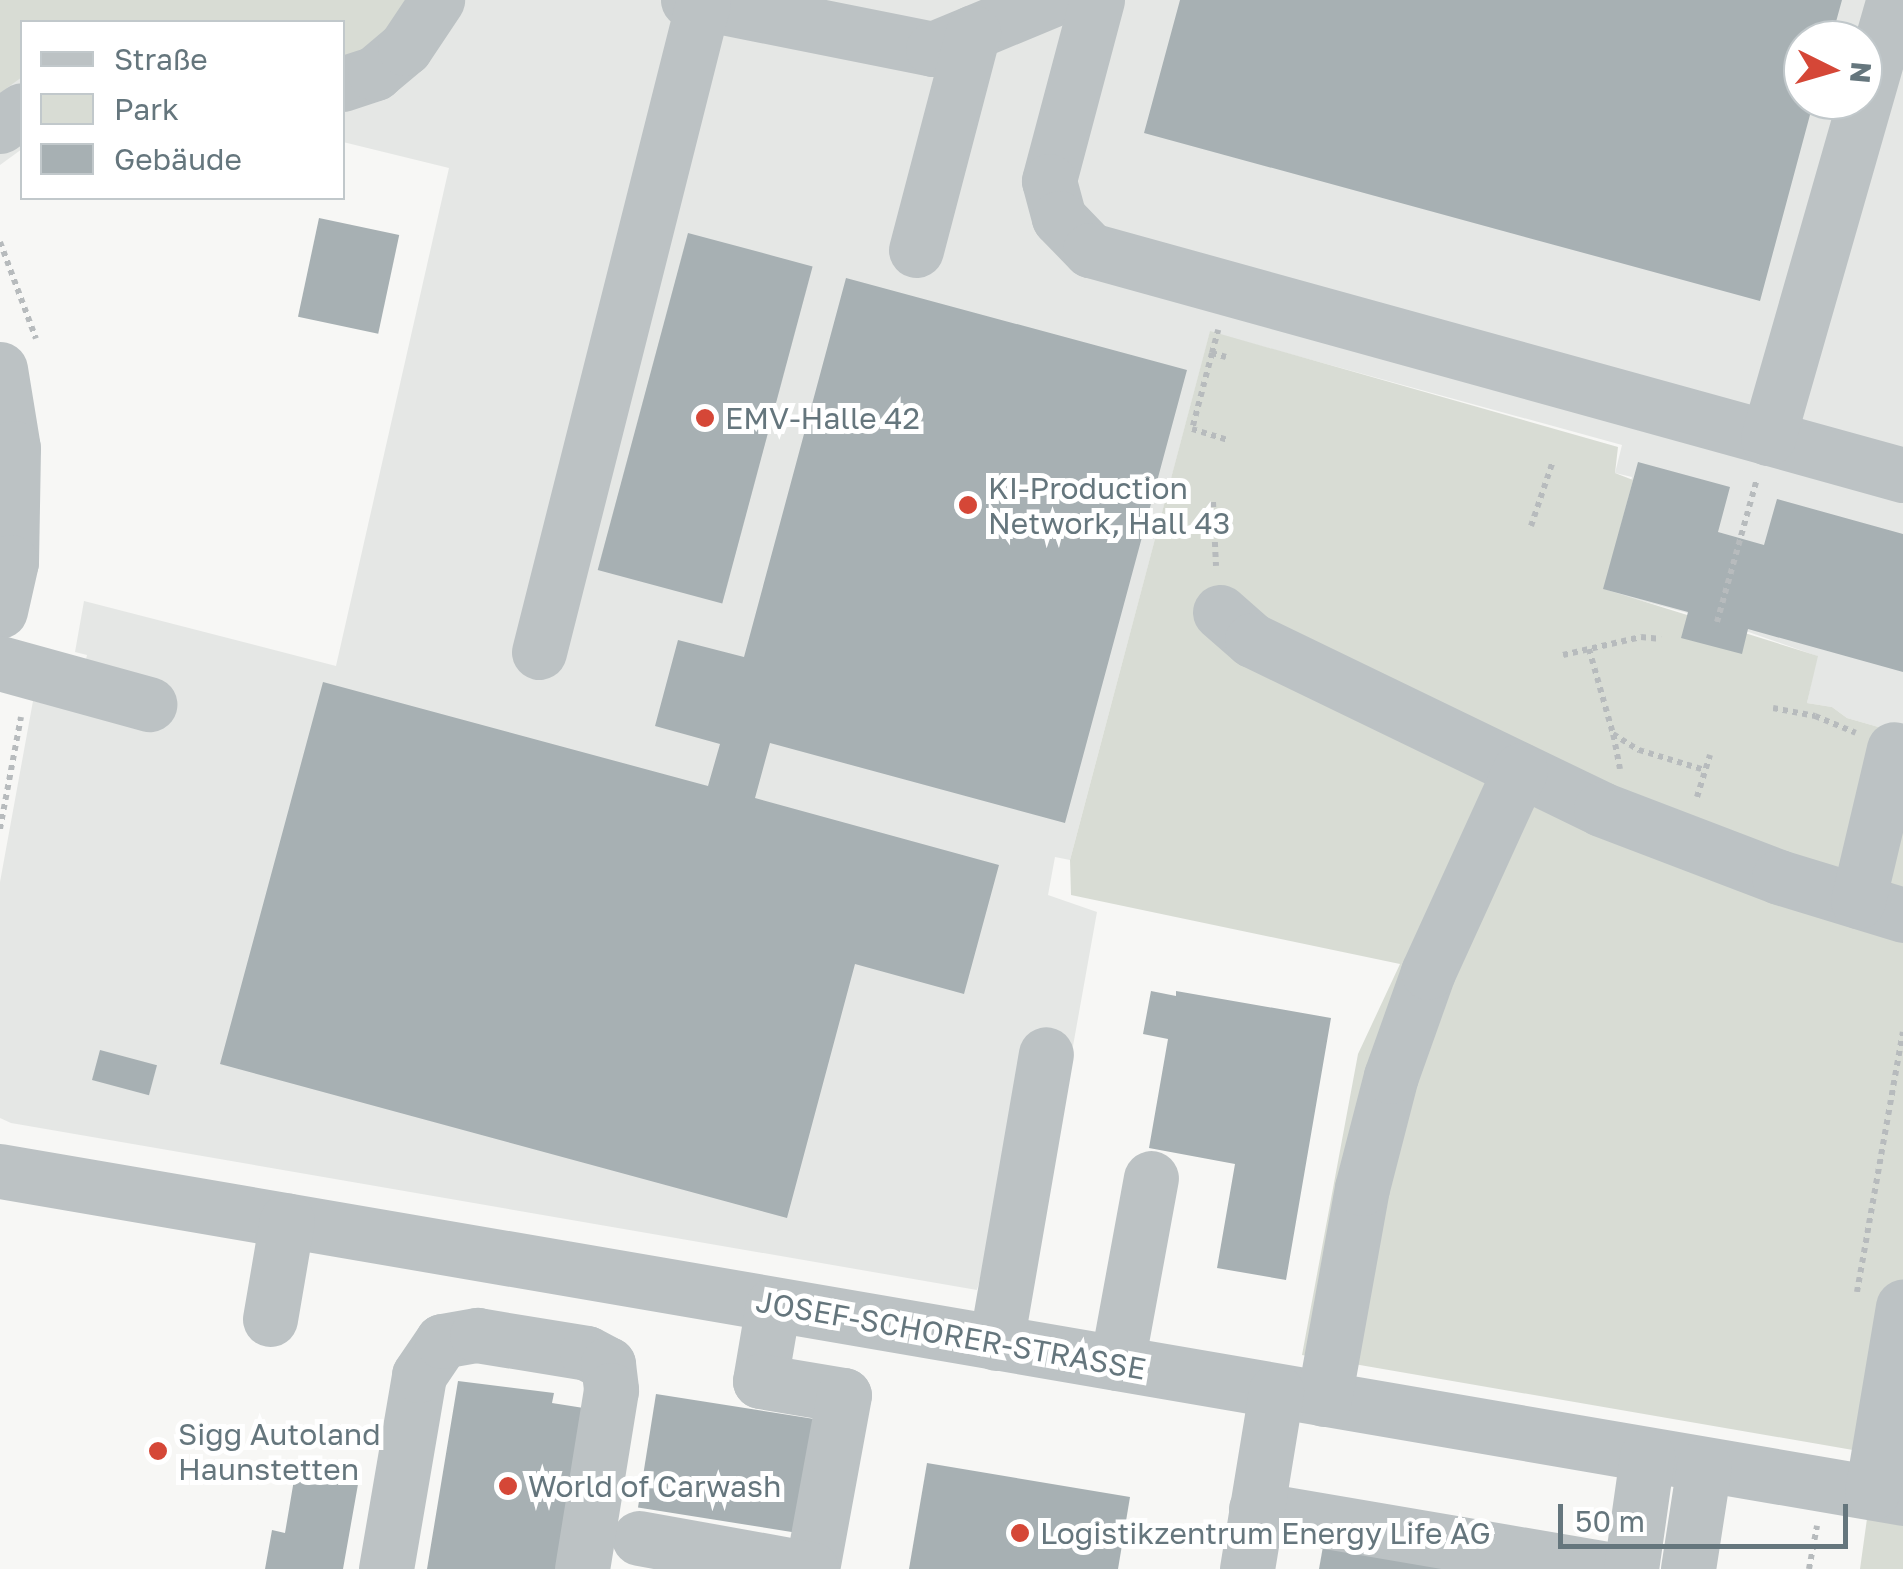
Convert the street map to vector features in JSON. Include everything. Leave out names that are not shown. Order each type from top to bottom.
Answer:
[{"type":"street","points":[[345,83],[375,73],[405,48],[437,0]]},
{"type":"street","points":[[539,652],[696,2],[933,49],[1052,0]]},
{"type":"street","points":[[1097,0],[1049,180],[1058,218],[1090,250],[1903,475]]},
{"type":"street","points":[[1768,438],[1894,0]]},
{"type":"street","points":[[916,250],[973,32]]},
{"type":"street","points":[[0,369],[13,448],[10,562],[0,611]]},
{"type":"street","points":[[1220,612],[1252,640],[1634,822],[1880,908],[1894,749]]},
{"type":"street","points":[[0,663],[149,704]]},
{"type":"street","points":[[1247,1569],[1256,1509],[1300,1395],[1391,1076],[1428,972],[1520,770]]},
{"type":"street","points":[[996,1343],[1046,1054]]},
{"type":"street","name":"JOSEF-SCHORER-STRASSE","points":[[0,1171],[1887,1495]]},
{"type":"street","points":[[1118,1364],[1150,1178]]},
{"type":"street","points":[[270,1319],[287,1220]]},
{"type":"street","points":[[531,1262],[532,1359]]},
{"type":"street","points":[[639,1538],[811,1569],[844,1395],[760,1380],[773,1305]]},
{"type":"street","points":[[1887,1495],[1903,1307]]},
{"type":"street","points":[[386,1569],[419,1374],[442,1341],[477,1335],[532,1359],[587,1352],[608,1364],[611,1390],[582,1569]]},
{"type":"street","points":[[1631,1569],[1647,1456]]},
{"type":"street","points":[[1688,1569],[1704,1466]]},
{"type":"street","points":[[1256,1509],[1608,1569]]},
{"type":"path","points":[[1226,357],[1212,353],[1192,429],[1228,440]]},
{"type":"path","points":[[1717,622],[1768,438]]},
{"type":"path","points":[[1531,526],[1554,461]]},
{"type":"path","points":[[1213,502],[1220,612]]},
{"type":"path","points":[[1563,655],[1641,637],[1661,638]]},
{"type":"path","points":[[1589,649],[1624,786]]},
{"type":"path","points":[[1773,708],[1815,716]]},
{"type":"path","points":[[1613,734],[1638,750],[1705,770]]},
{"type":"path","points":[[1693,812],[1710,755]]},
{"type":"shaded area","points":[[0,0],[1903,0],[1903,734],[1847,718],[1832,707],[1807,703],[1817,656],[1717,621],[1602,590],[1632,477],[1615,473],[1622,445],[1210,332],[1070,860],[1055,857],[1048,895],[1097,912],[1032,1275],[985,1260],[977,1290],[11,1123],[0,1118],[0,882],[33,701],[74,710],[87,655],[75,652],[84,601],[336,666],[449,168],[345,142],[345,20],[20,20],[20,150],[0,165]]},
{"type":"green space","points":[[0,0],[414,0],[376,43],[345,59],[345,20],[20,20],[20,78],[0,93]]},
{"type":"green space","points":[[1210,331],[1618,447],[1615,473],[1633,480],[1604,589],[1818,656],[1807,703],[1832,707],[1847,718],[1903,734],[1903,1569],[1860,1569],[1876,1454],[1302,1355],[1358,1054],[1400,964],[1071,895],[1070,860]]},
{"type":"building","points":[[1180,0],[1842,0],[1836,20],[1783,20],[1783,120],[1809,120],[1760,301],[1144,133]]},
{"type":"building","points":[[319,218],[399,235],[378,334],[298,317]]},
{"type":"building","name":"EMV-Halle 42","points":[[688,233],[813,266],[722,603],[598,570]]},
{"type":"building","points":[[846,278],[1187,370],[1065,823],[770,743],[755,798],[999,865],[964,994],[855,964],[787,1218],[220,1064],[323,682],[708,786],[720,744],[655,726],[678,640],[744,657]]},
{"type":"building","points":[[1638,462],[1730,487],[1718,532],[1764,545],[1777,499],[1903,534],[1903,672],[1748,629],[1742,654],[1681,638],[1688,612],[1603,589]]},
{"type":"building","points":[[1151,991],[1176,996],[1176,991],[1331,1018],[1286,1280],[1217,1268],[1235,1164],[1149,1148],[1168,1039],[1143,1034]]},
{"type":"building","points":[[100,1050],[157,1065],[149,1095],[92,1080]]},
{"type":"building","points":[[458,1381],[554,1393],[552,1403],[590,1409],[564,1569],[427,1569]]},
{"type":"building","points":[[656,1394],[819,1420],[801,1533],[638,1508]]},
{"type":"building","points":[[297,1462],[360,1473],[343,1569],[265,1569],[272,1530],[285,1533]]},
{"type":"building","name":"Logistikzentrum Energy Life AG","points":[[927,1463],[1130,1497],[1118,1569],[909,1569]]},
{"type":"building","points":[[1325,1535],[1506,1569],[1319,1569]]},
{"type":"place","name":"EMV-Halle 42","points":[[705,418]]},
{"type":"place","name":"KI-Production Network, Hall 43","points":[[968,505]]},
{"type":"place","name":"Sigg Autoland Haunstetten","points":[[158,1451]]},
{"type":"place","name":"World of Carwash","points":[[508,1486]]},
{"type":"place","name":"Logistikzentrum Energy Life AG","points":[[1020,1533]]}]
